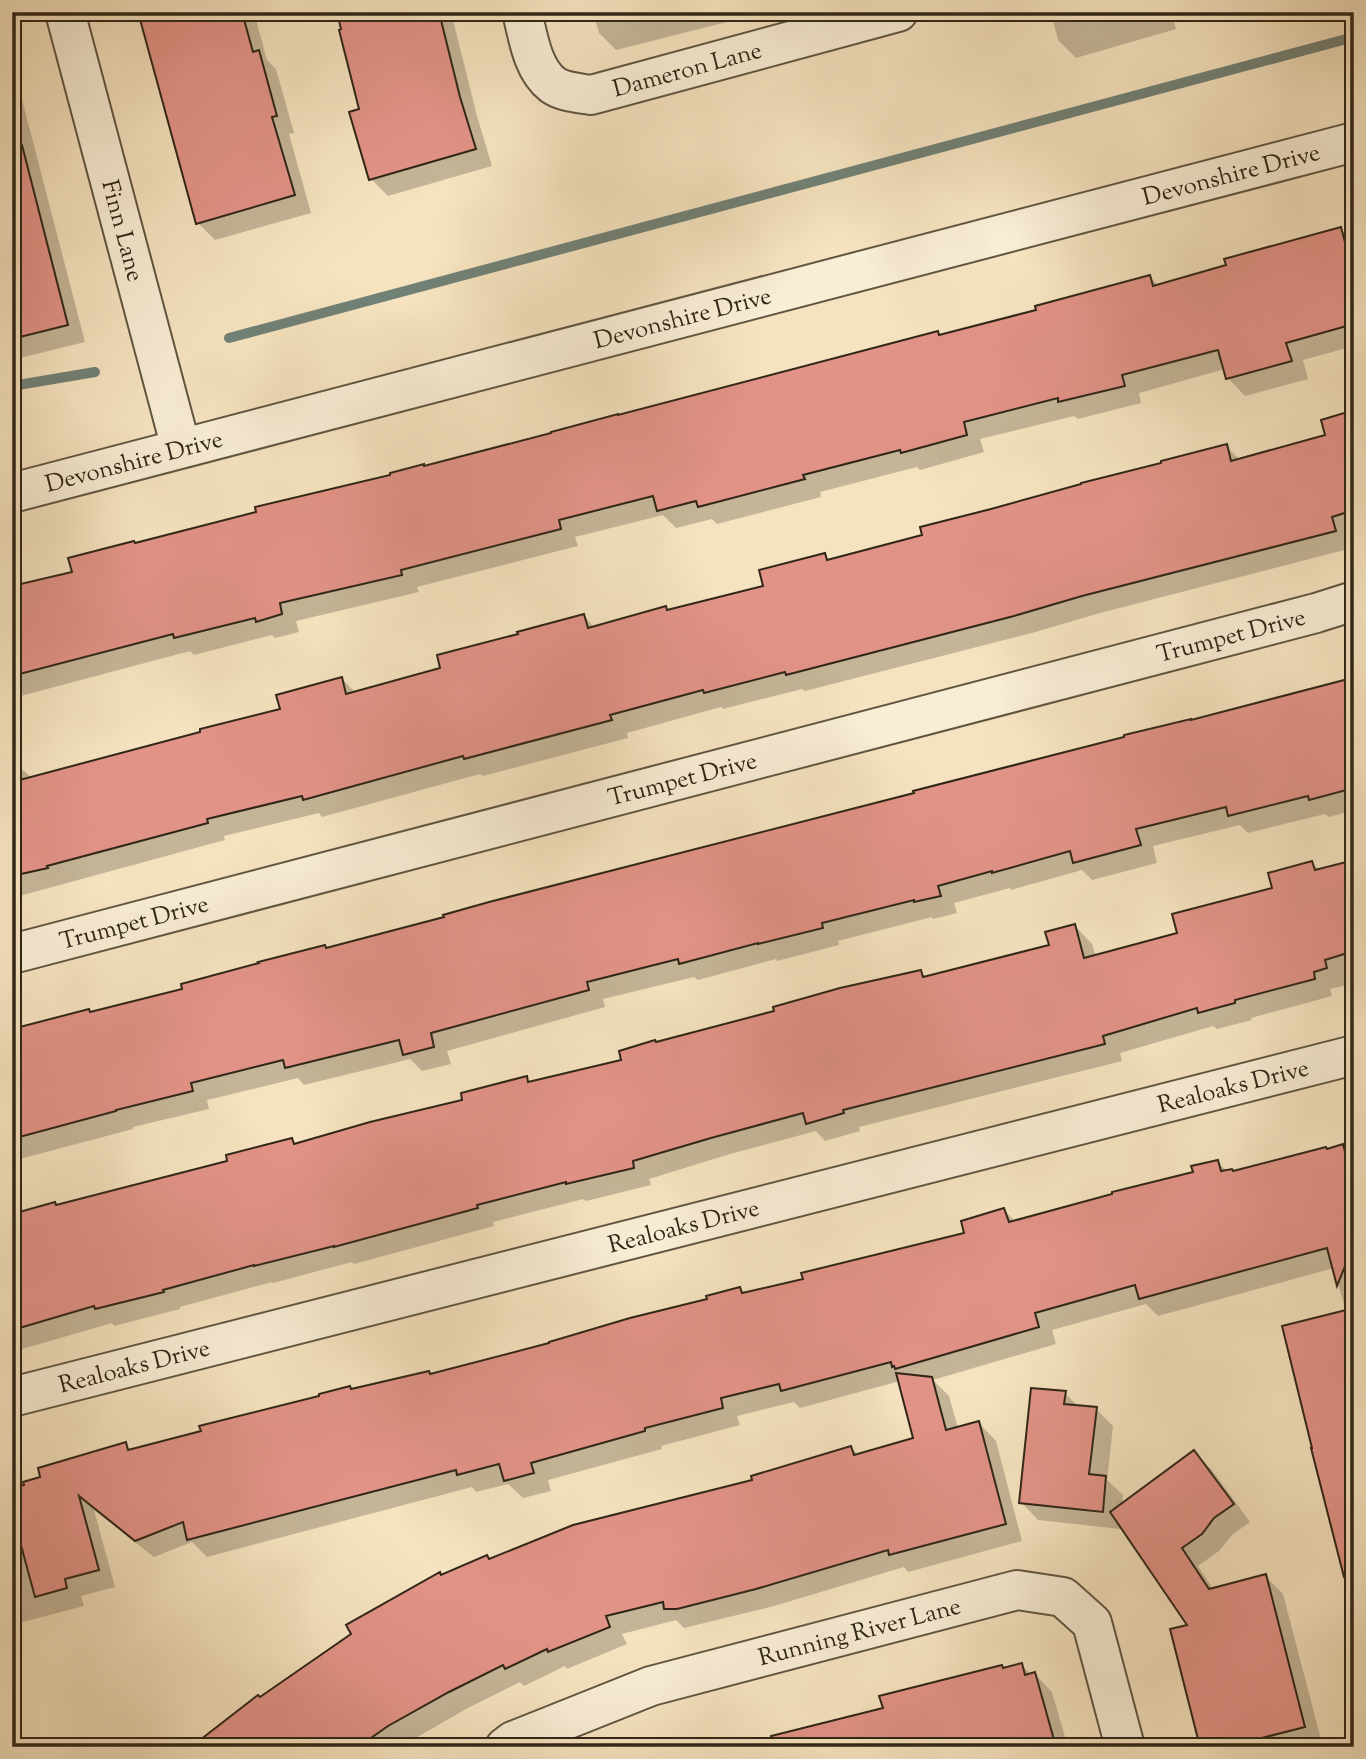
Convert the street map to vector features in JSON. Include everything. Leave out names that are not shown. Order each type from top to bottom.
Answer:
[{"type":"street","name":"Finn Lane","points":[[65,12],[181,449]]},
{"type":"street","name":"Dameron Lane","points":[[522,12],[532,51],[540,69],[554,85],[592,95],[898,12]]},
{"type":"street","name":"Devonshire Drive","points":[[12,493],[1354,142]]},
{"type":"street","name":"Trumpet Drive","points":[[12,954],[1354,601]]},
{"type":"street","name":"Realoaks Drive","points":[[12,1397],[1354,1055]]},
{"type":"street","name":"Running River Lane","points":[[505,1747],[513,1741],[651,1686],[1017,1590],[1063,1597],[1092,1623],[1125,1747]]},
{"type":"building","points":[[138,12],[242,12],[253,52],[259,50],[277,116],[272,117],[295,195],[196,224]]},
{"type":"building","points":[[337,12],[439,12],[476,149],[369,180],[349,112],[359,109]]},
{"type":"building","points":[[22,145],[68,325],[12,339],[12,146]]},
{"type":"building","points":[[1341,227],[1354,276],[1354,324],[1286,343],[1292,361],[1226,379],[1218,350],[1122,375],[1125,386],[1058,402],[1058,398],[964,422],[967,435],[803,475],[805,479],[698,507],[696,501],[657,511],[653,496],[559,520],[561,529],[401,570],[402,575],[280,603],[282,614],[256,622],[255,618],[174,638],[173,634],[12,676],[12,586],[72,572],[68,558],[256,512],[255,507],[390,475],[938,331],[939,335],[1036,310],[1035,306],[1150,275],[1153,286],[1226,265],[1224,259]]},
{"type":"building","points":[[1354,410],[1354,510],[1332,517],[1336,531],[786,675],[785,672],[704,693],[703,690],[610,715],[612,720],[464,759],[463,756],[303,800],[302,796],[207,819],[208,823],[12,876],[12,782],[280,709],[276,695],[342,677],[346,694],[440,668],[437,655],[518,634],[517,632],[584,614],[588,628],[666,606],[667,610],[763,586],[759,570],[825,553],[827,560],[922,535],[920,527],[1161,461],[1227,444],[1231,461],[1325,435],[1321,420]]},
{"type":"building","points":[[1348,679],[1354,702],[1354,788],[1309,800],[1308,796],[1228,816],[1226,807],[1136,829],[1141,845],[1073,863],[1070,851],[938,886],[941,896],[822,923],[823,928],[679,964],[678,959],[587,982],[589,990],[431,1033],[434,1047],[403,1055],[399,1040],[285,1068],[283,1060],[191,1083],[193,1091],[12,1139],[12,1029],[182,989],[181,984],[258,962],[325,945],[326,948],[444,917],[443,915],[489,902]]},
{"type":"building","points":[[1354,860],[1354,951],[1325,960],[1327,968],[1314,972],[1315,979],[1235,1000],[1235,1003],[1198,1013],[1197,1008],[1103,1036],[1105,1044],[843,1110],[844,1113],[806,1124],[803,1113],[633,1161],[634,1168],[477,1205],[478,1208],[334,1247],[254,1265],[95,1309],[94,1306],[16,1329],[12,1314],[12,1214],[227,1161],[226,1155],[292,1138],[294,1144],[462,1100],[461,1093],[527,1076],[528,1082],[621,1060],[619,1051],[774,1011],[773,1007],[840,988],[921,970],[923,977],[1049,945],[1045,932],[1075,924],[1084,958],[1177,933],[1172,914],[1272,888],[1268,873],[1312,861],[1315,870]]},
{"type":"building","points":[[1343,1144],[1354,1185],[1354,1244],[1337,1286],[1327,1248],[1139,1299],[1135,1285],[1035,1313],[1039,1327],[895,1369],[891,1362],[781,1391],[779,1384],[721,1398],[723,1408],[645,1428],[645,1431],[531,1463],[534,1473],[504,1481],[499,1464],[457,1475],[456,1470],[187,1540],[183,1522],[135,1541],[79,1496],[99,1570],[65,1579],[67,1588],[35,1597],[12,1512],[12,1488],[40,1477],[38,1468],[126,1442],[128,1450],[201,1431],[199,1426],[350,1386],[351,1389],[429,1371],[430,1374],[707,1299],[706,1296],[740,1287],[742,1293],[803,1279],[801,1273],[964,1233],[961,1221],[1004,1208],[1009,1222],[1193,1172],[1191,1166],[1218,1160],[1221,1171],[1233,1171]]},
{"type":"building","points":[[1354,1308],[1354,1575],[1344,1577],[1282,1326]]},
{"type":"building","points":[[896,1373],[932,1377],[946,1430],[979,1421],[1006,1524],[889,1555],[888,1550],[677,1609],[664,1609],[663,1602],[606,1616],[610,1627],[548,1652],[547,1649],[505,1669],[503,1665],[388,1726],[358,1747],[191,1747],[258,1695],[260,1697],[351,1634],[346,1625],[440,1572],[441,1575],[487,1555],[489,1559],[573,1525],[752,1480],[751,1476],[851,1446],[854,1455],[913,1438]]},
{"type":"building","points":[[1031,1388],[1066,1391],[1064,1404],[1097,1407],[1089,1474],[1106,1476],[1103,1512],[1019,1503]]},
{"type":"building","points":[[1194,1450],[1234,1504],[1214,1518],[1202,1534],[1182,1548],[1209,1589],[1266,1574],[1305,1727],[1226,1747],[1200,1747],[1170,1629],[1187,1625],[1110,1512]]},
{"type":"building","points":[[1022,1663],[1025,1675],[1035,1672],[1056,1747],[772,1747],[771,1736],[883,1708],[879,1696],[1002,1665],[1003,1668]]},
{"type":"waterway","points":[[229,338],[1354,37]]},
{"type":"waterway","points":[[12,386],[95,372]]}]
